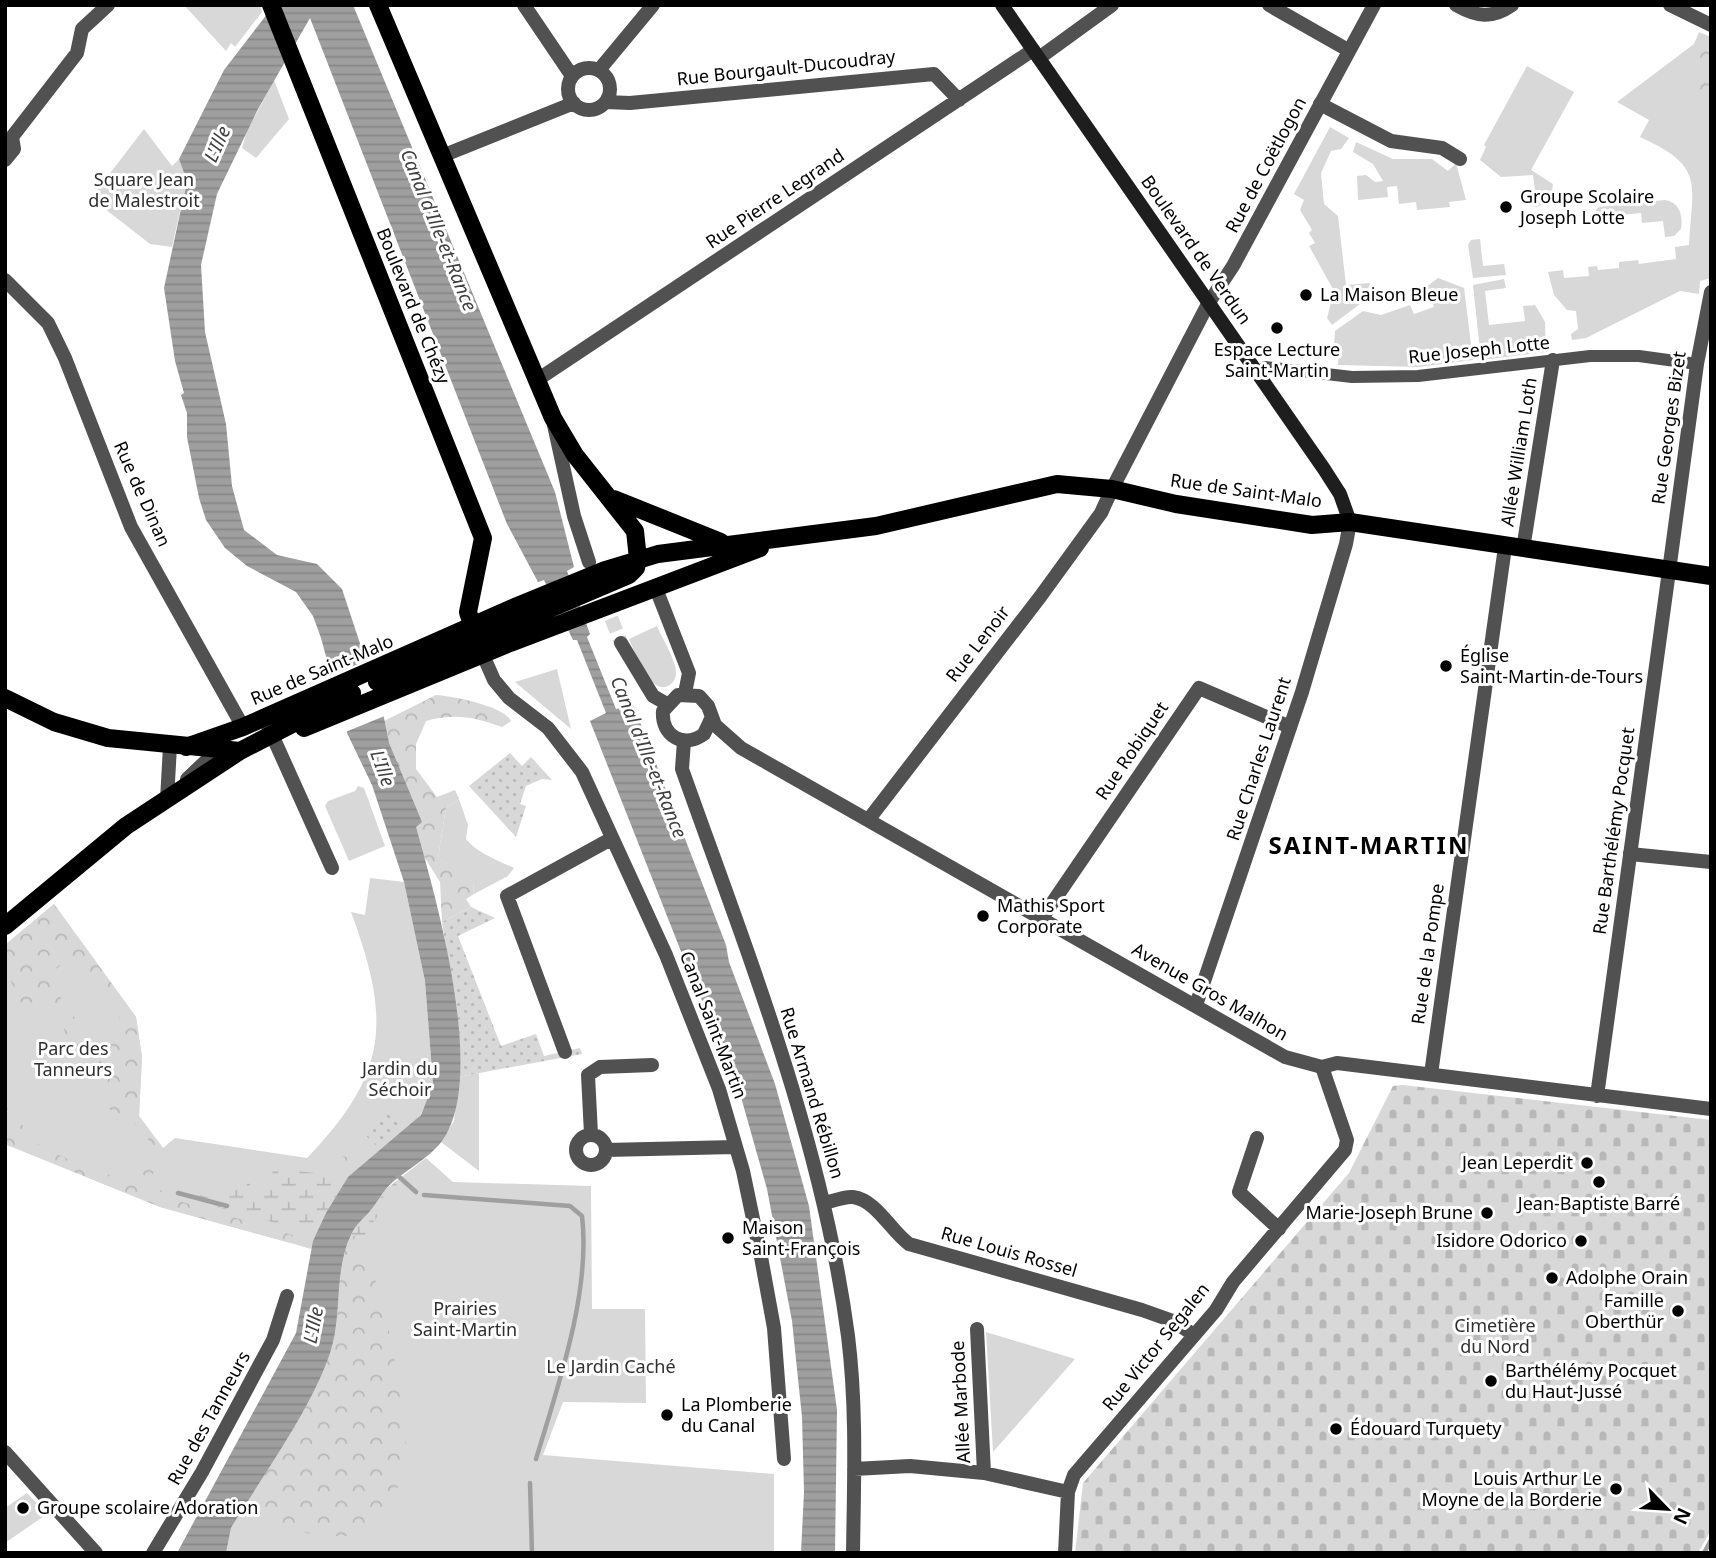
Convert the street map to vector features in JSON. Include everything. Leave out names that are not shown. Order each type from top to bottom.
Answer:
[{"type":"main road","points":[[378,5],[552,418],[599,487],[635,531],[638,559]]},
{"type":"main road","name":"Boulevard de Verdun","points":[[1002,5],[1324,469],[1340,494],[1350,522]]},
{"type":"main road","name":"Boulevard de Chézy","points":[[272,7],[483,538],[468,612],[480,639]]},
{"type":"main road","name":"Rue de Saint-Malo","points":[[5,698],[54,722],[83,732],[136,743],[240,751],[273,736],[322,707],[480,639],[519,612],[604,571],[636,568],[638,559],[724,544],[779,541],[876,526],[1057,484],[1112,489],[1177,504],[1312,525],[1350,522],[1711,576]]},
{"type":"main road","points":[[599,487],[618,502],[724,544]]},
{"type":"main road","name":"Rue de Saint-Malo","points":[[386,680],[480,639],[510,643],[779,541]]},
{"type":"main road","name":"Rue de Saint-Malo","points":[[178,746],[243,727],[270,715],[322,707]]},
{"type":"main road","points":[[5,926],[126,826],[240,751]]},
{"type":"street","points":[[5,160],[14,149],[12,137],[77,53],[82,29],[108,5]]},
{"type":"street","points":[[524,5],[572,76]]},
{"type":"street","points":[[599,70],[653,5]]},
{"type":"street","name":"Rue Pierre Legrand","points":[[537,380],[959,100],[1112,5]]},
{"type":"street","points":[[1269,5],[1349,50]]},
{"type":"street","name":"Rue de Coëtlogon","points":[[1112,489],[1208,304],[1238,257],[1374,5]]},
{"type":"street","points":[[1456,5],[1485,16],[1499,13],[1512,5]]},
{"type":"street","points":[[1670,5],[1711,25]]},
{"type":"street","points":[[573,103],[568,87],[572,76],[584,68],[599,70],[605,74],[610,88],[606,102]]},
{"type":"street","name":"Rue Bourgault-Ducoudray","points":[[442,156],[573,103],[590,110],[606,102],[631,103],[934,74],[959,100]]},
{"type":"street","points":[[1320,104],[1391,141],[1442,148],[1460,159]]},
{"type":"street","name":"Rue de Dinan","points":[[5,280],[48,323],[65,358],[131,527],[243,727]]},
{"type":"street","name":"Rue Georges Bizet","points":[[1669,571],[1697,364],[1711,292]]},
{"type":"street","name":"Rue Joseph Lotte","points":[[1265,367],[1352,377],[1418,376],[1617,355],[1697,364]]},
{"type":"street","name":"Allée William Loth","points":[[1514,548],[1553,360]]},
{"type":"street","points":[[552,418],[574,516],[604,571]]},
{"type":"street","name":"Rue Lenoir","points":[[869,820],[1040,597],[1101,513],[1112,489]]},
{"type":"street","name":"Rue Charles Laurent","points":[[1196,1005],[1290,727],[1344,553],[1350,522]]},
{"type":"street","name":"Rue de la Pompe","points":[[1431,1074],[1514,548]]},
{"type":"street","name":"Rue Barthélémy Pocquet","points":[[1597,1096],[1669,571]]},
{"type":"street","points":[[655,586],[689,673],[685,693],[667,704],[663,711],[665,727],[676,738],[691,740],[704,734],[711,719],[705,701],[685,693]]},
{"type":"street","name":"Canal Saint-Martin","points":[[480,639],[494,680],[509,698],[548,728],[582,772],[666,955],[719,1089],[761,1257],[774,1328],[784,1458]]},
{"type":"street","points":[[621,643],[653,696],[667,704]]},
{"type":"street","name":"Rue Robiquet","points":[[1042,918],[1199,688],[1290,727]]},
{"type":"street","points":[[270,715],[267,724],[332,868]]},
{"type":"street","name":"Avenue Gros Malhon","points":[[711,719],[741,748],[1196,1005],[1272,1051],[1322,1067],[1337,1063],[1711,1109]]},
{"type":"street","points":[[167,800],[243,727],[257,738],[273,736]]},
{"type":"street","name":"Avenue Gros Malhon","points":[[691,740],[741,748]]},
{"type":"street","name":"Rue Armand Rébillon","points":[[691,740],[682,769],[796,1091],[825,1203],[848,1337],[854,1469],[853,1553]]},
{"type":"street","points":[[167,800],[178,746]]},
{"type":"street","points":[[565,1052],[507,896],[611,839]]},
{"type":"street","points":[[1630,855],[1711,862]]},
{"type":"street","points":[[591,1134],[588,1075],[600,1067],[652,1065]]},
{"type":"street","name":"Rue Victor Segalen","points":[[1068,1492],[1074,1475],[1216,1310],[1233,1282],[1345,1150],[1348,1140],[1322,1067]]},
{"type":"street","points":[[591,1134],[602,1139],[606,1150]]},
{"type":"street","points":[[591,1134],[577,1144],[580,1160],[596,1164],[606,1150]]},
{"type":"street","points":[[1257,1138],[1239,1192],[1279,1229]]},
{"type":"street","points":[[606,1150],[735,1147]]},
{"type":"street","name":"Rue Louis Rossel","points":[[825,1203],[852,1197],[869,1204],[897,1236],[909,1244],[1142,1310],[1174,1321],[1194,1335]]},
{"type":"street","name":"Rue des Tanneurs","points":[[153,1553],[202,1472],[273,1340],[287,1296]]},
{"type":"street","name":"Allée Marbode","points":[[977,1329],[984,1473]]},
{"type":"street","points":[[5,1452],[96,1553]]},
{"type":"street","points":[[854,1469],[910,1466],[984,1473],[1068,1492],[1065,1553]]},
{"type":"green space","points":[[184,5],[260,5],[262,12],[235,47],[231,43],[226,51]]},
{"type":"green space","points":[[1699,32],[1711,37],[1711,278],[1700,281],[1699,294],[1680,291],[1586,338],[1572,340],[1571,334],[1578,329],[1576,311],[1567,310],[1554,295],[1548,272],[1563,270],[1564,278],[1589,276],[1588,267],[1597,266],[1598,270],[1619,268],[1619,262],[1638,260],[1639,264],[1676,259],[1675,247],[1689,245],[1692,191],[1685,168],[1676,158],[1640,137],[1649,120],[1617,102],[1694,44]]},
{"type":"green space","points":[[1705,35],[1711,37],[1709,110],[1704,107],[1702,95],[1689,93],[1689,88],[1699,72],[1688,65],[1703,50]]},
{"type":"green space","points":[[1527,66],[1574,92],[1531,170],[1553,184],[1551,199],[1537,207],[1526,205],[1522,198],[1536,197],[1533,175],[1501,177],[1480,160],[1486,147],[1484,145]]},
{"type":"green space","points":[[274,80],[289,119],[256,158],[242,148],[247,131]]},
{"type":"green space","points":[[1330,127],[1349,138],[1341,149],[1331,151],[1321,173],[1324,204],[1338,216],[1346,285],[1370,283],[1364,301],[1332,325],[1327,318],[1334,291],[1309,246],[1315,243],[1309,233],[1312,230],[1300,210],[1304,200],[1294,194]]},
{"type":"green space","name":"Square Jean de Malestroit","points":[[144,129],[172,166],[179,159],[187,180],[172,247],[150,244],[91,198]]},
{"type":"green space","points":[[1356,142],[1393,159],[1432,159],[1448,171],[1456,163],[1466,200],[1449,202],[1450,207],[1417,210],[1416,202],[1399,204],[1397,186],[1387,187],[1388,197],[1358,200],[1357,176],[1366,175],[1375,182],[1383,181],[1373,164],[1353,152]]},
{"type":"green space","points":[[1665,200],[1674,204],[1681,215],[1681,229],[1674,236],[1665,237],[1663,221],[1642,223],[1641,213],[1620,215],[1620,222],[1591,225],[1590,217],[1599,207]]},
{"type":"green space","points":[[1480,239],[1483,266],[1504,264],[1506,275],[1473,278],[1468,245],[1471,240]]},
{"type":"green space","points":[[1438,278],[1464,288],[1473,360],[1419,367],[1338,365],[1339,347],[1334,346],[1335,331],[1363,311],[1381,315],[1410,305],[1414,314],[1434,307],[1426,287]]},
{"type":"green space","points":[[1504,279],[1506,288],[1485,291],[1489,325],[1525,321],[1523,306],[1535,305],[1545,322],[1546,352],[1481,360],[1473,285]]},
{"type":"green space","points":[[657,626],[676,672],[671,684],[661,687],[649,679],[629,639]]},
{"type":"green space","points":[[557,669],[571,729],[515,682]]},
{"type":"green space","points":[[436,695],[489,706],[511,721],[502,727],[464,717],[426,721],[416,744],[416,769],[437,797],[455,790],[459,799],[446,808],[438,858],[452,867],[466,870],[473,882],[474,894],[466,899],[471,907],[442,922],[440,882],[413,839],[382,722]]},
{"type":"green space","points":[[510,753],[522,766],[531,757],[552,780],[542,779],[526,786],[520,804],[526,806],[516,837],[469,786]]},
{"type":"green space","points":[[358,786],[364,788],[385,846],[349,861],[325,806],[328,801],[355,791]]},
{"type":"green space","points":[[459,799],[468,825],[466,839],[482,852],[514,868],[508,876],[474,894],[473,882],[438,858],[446,808]]},
{"type":"green space","name":"Parc des Tanneurs","points":[[370,878],[404,882],[425,981],[433,1085],[421,1114],[409,1128],[348,1177],[312,1249],[160,1207],[5,1144],[5,945],[54,904],[136,1017],[142,1057],[139,1116],[163,1148],[175,1138],[307,1158],[354,1099],[368,1071],[375,1044],[373,984],[351,912],[365,915]]},
{"type":"green space","points":[[54,904],[136,1017],[142,1057],[139,1116],[163,1148],[150,1181],[142,1173],[151,1155],[148,1138],[133,1122],[116,1119],[111,1112],[97,1067],[101,1056],[88,1063],[79,1061],[58,1019],[49,1009],[34,1003],[13,1003],[10,1000],[14,987],[5,973],[5,945]],"holes":[[[73,956],[79,957],[120,1016],[118,1024],[96,1039],[88,1038],[49,980],[49,974]]]},
{"type":"green space","points":[[471,907],[495,918],[458,936],[501,1046],[536,1034],[544,1056],[580,1048],[582,1054],[458,1077],[459,1030],[442,922]]},
{"type":"green space","points":[[479,1073],[479,1171],[441,1142],[454,1121],[458,1077]]},
{"type":"green space","name":"Cimetière du Nord","points":[[1393,1086],[1711,1120],[1711,1530],[1698,1553],[1075,1553],[1083,1483],[1349,1173]]},
{"type":"green space","points":[[5,1105],[41,1147],[68,1159],[89,1163],[119,1181],[138,1177],[179,1201],[293,1235],[291,1243],[160,1207],[5,1144]]},
{"type":"green space","points":[[385,1114],[398,1116],[405,1123],[377,1146],[364,1134]]},
{"type":"green space","points":[[342,1156],[365,1161],[332,1201],[312,1249],[301,1246],[317,1199]]},
{"type":"green space","name":"Prairies Saint-Martin","points":[[426,1158],[453,1182],[591,1186],[592,1309],[645,1309],[646,1403],[563,1402],[543,1455],[774,1474],[774,1553],[226,1553],[231,1528],[281,1445],[351,1235],[386,1189]]},
{"type":"green space","points":[[273,1168],[348,1177],[316,1234],[171,1192],[177,1189],[227,1202],[226,1195],[236,1176],[250,1176],[250,1190],[254,1191],[272,1178]]},
{"type":"green space","points":[[397,1180],[393,1195],[363,1239],[351,1235],[361,1218]]},
{"type":"green space","points":[[351,1235],[363,1239],[386,1315],[403,1404],[407,1462],[396,1492],[366,1536],[309,1534],[283,1525],[260,1506],[265,1472],[329,1358],[337,1331],[339,1266]]},
{"type":"green space","points":[[986,1332],[1075,1359],[993,1452]]},
{"type":"green space","name":"Groupe scolaire Adoration","points":[[27,1493],[47,1514],[5,1543],[5,1508]]},
{"type":"water","points":[[274,5],[353,5],[555,492],[574,567],[567,571],[590,634],[587,637],[616,709],[633,704],[726,945],[729,962],[775,1084],[809,1206],[837,1410],[835,1553],[801,1553],[804,1492],[802,1417],[792,1321],[767,1189],[735,1076],[686,964],[590,721],[606,713],[577,640],[573,640],[544,580],[538,582],[507,524],[310,18],[258,109],[217,194],[201,265],[205,332],[226,424],[232,486],[244,530],[277,555],[317,564],[342,589],[383,713],[389,743],[422,822],[416,827],[435,897],[454,987],[460,1075],[455,1112],[442,1141],[386,1189],[351,1235],[342,1264],[334,1338],[322,1374],[299,1419],[231,1528],[226,1553],[177,1553],[296,1333],[313,1241],[326,1213],[348,1177],[421,1115],[433,1084],[425,981],[404,882],[372,785],[347,733],[313,616],[296,592],[247,566],[225,548],[206,520],[187,437],[187,413],[181,395],[184,393],[175,361],[164,288],[187,181],[179,159],[224,70]]},
{"type":"pier","points":[[368,660],[387,715],[343,733],[328,676]]},
{"type":"waterway","points":[[396,1174],[416,1192]]},
{"type":"waterway","points":[[178,1193],[227,1206]]},
{"type":"waterway","points":[[424,1195],[570,1206],[582,1216],[582,1276],[571,1339],[536,1459]]},
{"type":"waterway","points":[[530,1483],[532,1553]]},
{"type":"waterway","points":[[1704,1553],[1711,1540]]},
{"type":"tunnel","points":[[596,579],[621,643]]},
{"type":"place","name":"Groupe Scolaire Joseph Lotte","points":[[1506,207]]},
{"type":"place","name":"La Maison Bleue","points":[[1306,295]]},
{"type":"place","name":"Espace Lecture Saint-Martin","points":[[1277,328]]},
{"type":"place","name":"Église Saint-Martin-de-Tours","points":[[1446,666]]},
{"type":"place","name":"Mathis Sport Corporate","points":[[983,916]]},
{"type":"place","name":"Jean Leperdit","points":[[1587,1163]]},
{"type":"place","name":"Jean-Baptiste Barré","points":[[1599,1182]]},
{"type":"place","name":"Marie-Joseph Brune","points":[[1487,1213]]},
{"type":"place","name":"Maison Saint-François","points":[[728,1238]]},
{"type":"place","name":"Isidore Odorico","points":[[1581,1241]]},
{"type":"place","name":"Adolphe Orain","points":[[1552,1278]]},
{"type":"place","name":"Famille Oberthür","points":[[1678,1311]]},
{"type":"place","name":"Barthélémy Pocquet du Haut-Jussé","points":[[1491,1381]]},
{"type":"place","name":"La Plomberie du Canal","points":[[667,1415]]},
{"type":"place","name":"Édouard Turquety","points":[[1336,1429]]},
{"type":"place","name":"Louis Arthur Le Moyne de la Borderie","points":[[1616,1489]]},
{"type":"place","name":"Groupe scolaire Adoration","points":[[23,1508]]},
{"type":"district","name":"SAINT-MARTIN","points":[[1369,846]]},
{"type":"water label","name":"L'Ille","points":[[217,144]]},
{"type":"water label","name":"Canal d'Ille-et-Rance","points":[[439,230]]},
{"type":"water label","name":"Canal d'Ille-et-Rance","points":[[649,757]]},
{"type":"water label","name":"L'Ille","points":[[383,768]]},
{"type":"water label","name":"L'Ille","points":[[313,1325]]},
{"type":"park label","name":"Jardin du Séchoir","points":[[400,1079]]},
{"type":"park label","name":"Le Jardin Caché","points":[[611,1367]]}]
